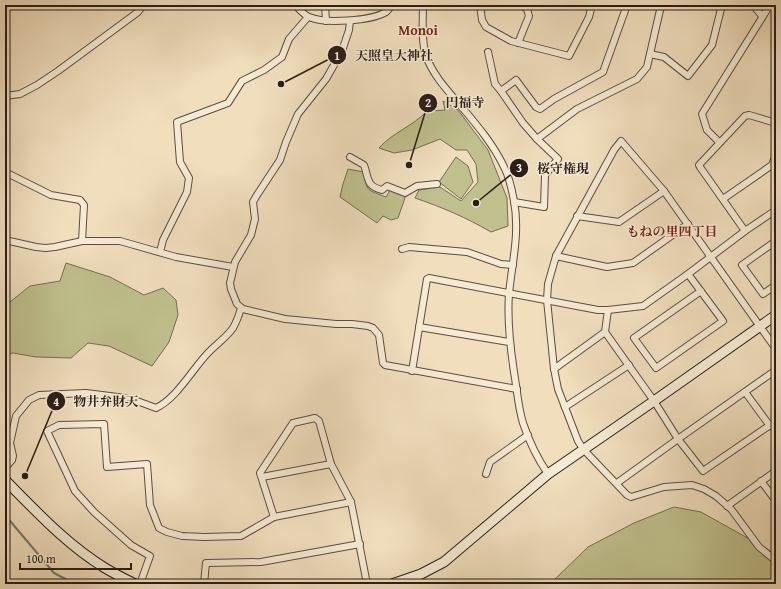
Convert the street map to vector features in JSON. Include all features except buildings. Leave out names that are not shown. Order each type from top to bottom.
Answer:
[{"type":"street","points":[[5,96],[20,94],[58,71],[138,12],[143,5]]},
{"type":"street","points":[[295,5],[308,17],[326,21],[350,21],[372,16],[387,12],[392,5]]},
{"type":"street","points":[[325,5],[326,21]]},
{"type":"street","points":[[422,5],[424,44],[426,56],[432,69],[489,141],[506,171],[514,202],[516,222],[507,317],[509,342],[523,422],[540,462],[548,474]]},
{"type":"street","points":[[480,5],[482,20],[486,27],[510,41],[569,56],[589,17],[592,5]]},
{"type":"street","points":[[518,43],[529,16],[527,9],[520,5]]},
{"type":"street","points":[[502,91],[516,80],[536,107],[540,109],[554,99],[603,72],[627,5]]},
{"type":"street","points":[[537,139],[577,109],[637,79],[647,67],[663,5]]},
{"type":"street","points":[[650,54],[664,57],[688,76],[712,45],[722,5]]},
{"type":"street","points":[[754,5],[762,16]]},
{"type":"street","points":[[719,142],[707,130],[702,114],[770,5]]},
{"type":"street","points":[[160,252],[163,240],[187,192],[189,178],[180,162],[177,122],[228,103],[242,81],[264,70],[282,57],[289,39],[308,17]]},
{"type":"street","points":[[350,21],[349,30],[342,51],[326,78],[298,114],[280,160],[253,202],[255,219],[251,235],[235,262],[230,283],[237,304],[241,308],[285,319],[368,326],[373,328],[379,335],[383,363],[385,365],[517,389]]},
{"type":"street","points":[[488,52],[495,84],[502,91],[523,123],[558,159],[545,175],[544,207],[514,202]]},
{"type":"street","points":[[745,231],[699,165],[745,116],[749,115],[776,123]]},
{"type":"street","points":[[776,349],[664,191],[621,142],[614,150],[556,256],[548,284],[547,300],[554,368],[558,390],[578,441],[584,450],[630,497],[664,487],[692,485],[716,496],[736,516],[759,547],[776,561]]},
{"type":"street","points":[[723,199],[772,165],[776,154]]},
{"type":"street","points":[[350,157],[364,165],[369,184],[374,188],[382,190],[387,186],[405,193],[417,186],[437,184]]},
{"type":"street","points":[[5,172],[51,195],[80,200],[84,205],[82,241]]},
{"type":"street","points":[[577,216],[619,222],[664,191]]},
{"type":"street","points":[[412,371],[427,279],[429,278],[592,309],[608,310],[643,306],[688,274],[710,256],[776,210]]},
{"type":"street","points":[[556,256],[607,267],[633,263],[688,224]]},
{"type":"street","points":[[5,240],[36,248],[55,247],[82,241],[120,242],[176,257],[233,267]]},
{"type":"street","points":[[776,241],[742,265],[763,294],[776,285]]},
{"type":"street","points":[[402,248],[466,252],[501,264],[513,265]]},
{"type":"street","points":[[688,274],[701,291],[723,321],[656,368],[634,338],[701,291]]},
{"type":"street","points":[[5,468],[12,460],[13,456],[10,443],[16,416],[29,400],[39,395],[86,393],[137,401],[156,408],[182,385],[206,355],[232,329],[241,308]]},
{"type":"street","points":[[608,310],[605,332],[654,401],[678,439],[703,471],[776,421]]},
{"type":"street","points":[[392,584],[421,574],[444,562],[548,474],[776,314]]},
{"type":"street","points":[[419,327],[509,342]]},
{"type":"street","points":[[554,368],[605,332]]},
{"type":"street","points":[[565,407],[629,365]]},
{"type":"street","points":[[617,483],[776,370]]},
{"type":"street","points":[[745,392],[770,426]]},
{"type":"street","points":[[274,517],[260,473],[293,423],[316,418],[319,421],[331,464],[351,502],[367,584]]},
{"type":"street","points":[[140,584],[150,556],[131,545],[94,512],[75,491],[47,431],[59,425],[104,424],[107,467],[147,464],[150,505],[159,528],[182,536],[241,536],[274,517],[351,502]]},
{"type":"street","points":[[486,474],[490,462],[528,436]]},
{"type":"street","points":[[262,477],[331,464]]},
{"type":"street","points":[[727,506],[776,471]]},
{"type":"street","points":[[5,480],[48,523],[80,551],[105,569],[136,584]]},
{"type":"street","points":[[761,481],[776,501]]},
{"type":"street","points":[[204,584],[206,563],[261,562],[360,544]]},
{"type":"green space","points":[[443,101],[458,110],[488,150],[507,198],[508,226],[491,232],[454,213],[415,198],[419,190],[440,187],[461,201],[478,182],[476,164],[467,150],[456,150],[440,139],[412,150],[394,153],[379,148],[390,138],[427,111],[445,110]]},
{"type":"green space","points":[[456,157],[468,166],[473,182],[461,199],[439,182]]},
{"type":"green space","points":[[348,169],[364,172],[367,187],[375,193],[386,197],[390,190],[406,195],[398,218],[391,220],[383,216],[377,223],[340,197]]},
{"type":"green space","points":[[66,263],[110,277],[144,295],[163,288],[176,300],[178,315],[169,342],[152,366],[109,346],[88,343],[71,358],[36,357],[13,353],[5,355],[5,306],[30,286],[60,281]]},
{"type":"green space","points":[[674,507],[701,512],[776,554],[776,584],[550,584],[588,547],[634,523]]},
{"type":"waterway","points":[[5,515],[54,573],[75,584]]},
{"type":"place","name":"天照皇大神社","points":[[281,84]]},
{"type":"place","name":"円福寺","points":[[409,165]]},
{"type":"place","name":"桜守権現","points":[[476,203]]},
{"type":"place","name":"物井弁財天","points":[[25,476]]},
{"type":"district","name":"Monoi","points":[[418,30]]},
{"type":"district","name":"もねの里四丁目","points":[[672,231]]}]
